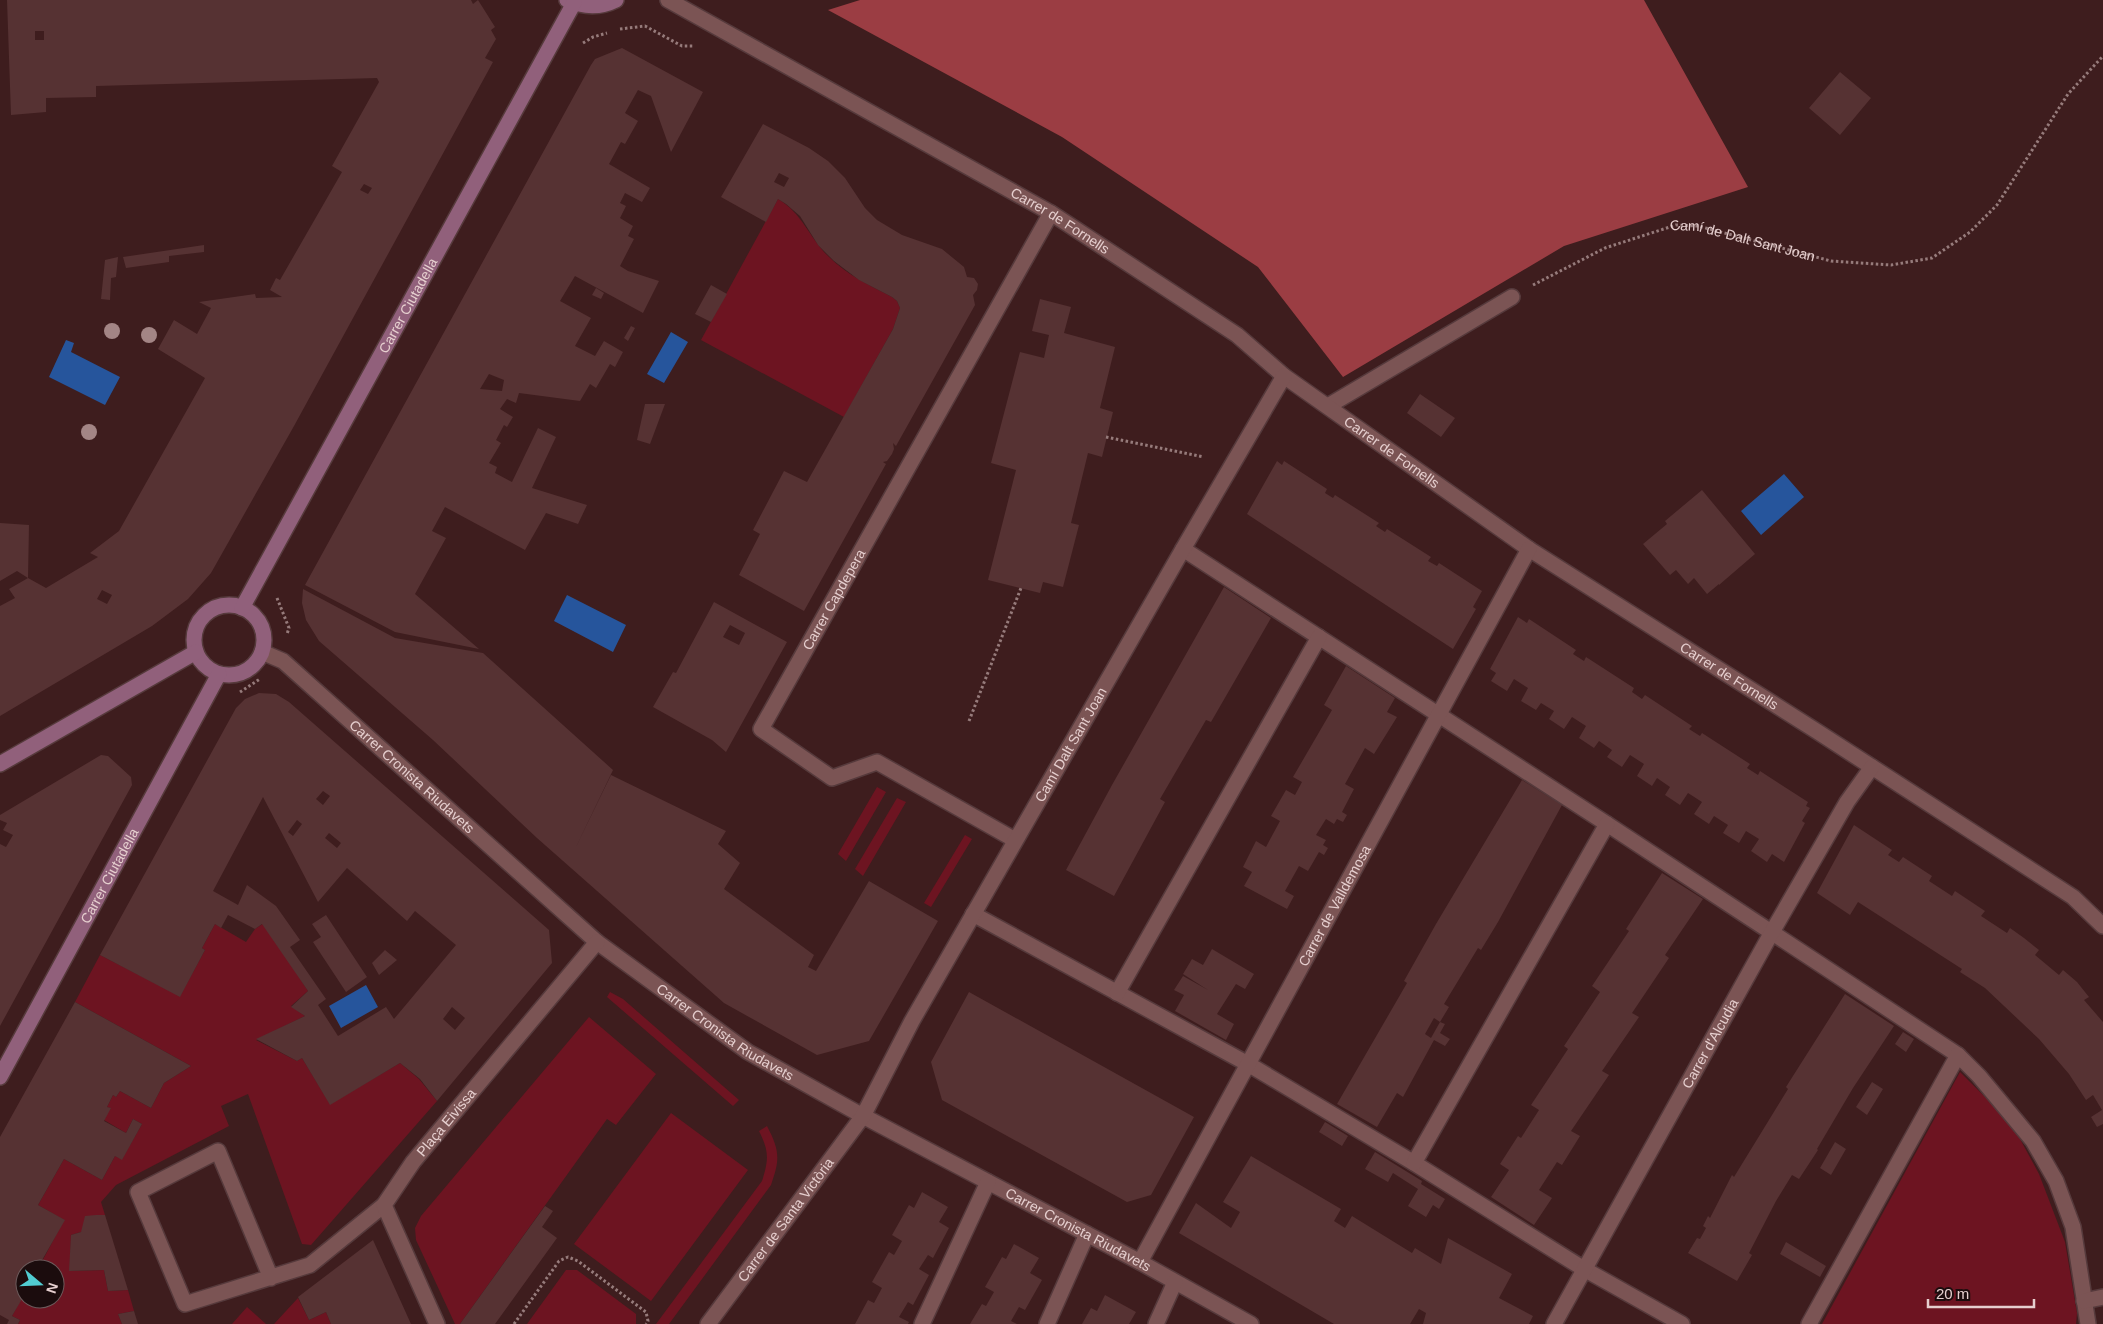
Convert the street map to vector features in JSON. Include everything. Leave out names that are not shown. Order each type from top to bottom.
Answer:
[{"type":"street","points":[[570,2],[587,6],[600,6],[616,0]]},
{"type":"street","name":"Carrer de Fornells","points":[[668,0],[1051,213],[1237,336],[1284,376],[1529,549],[1872,766],[2073,897],[2103,926]]},
{"type":"street","name":"Carrer Ciutadella","points":[[242,608],[570,2]]},
{"type":"street","name":"Carrer Capdepera","points":[[1015,840],[877,762],[832,778],[761,729],[1051,213]]},
{"type":"street","points":[[1328,406],[1512,297]]},
{"type":"street","name":"Camí Dalt Sant Joan","points":[[863,1116],[912,1021],[1183,548],[1284,376]]},
{"type":"street","points":[[1183,548],[1958,1055],[1979,1076],[2033,1141],[2056,1181],[2073,1227],[2088,1324]]},
{"type":"street","name":"Carrer de Valldemosa","points":[[1140,1262],[1529,549]]},
{"type":"street","points":[[231,605],[242,608],[252,613],[261,626],[264,642],[262,652],[257,662],[244,671],[230,676],[219,674],[201,662],[193,641],[196,629],[204,614],[220,606],[231,605]]},
{"type":"street","points":[[1117,992],[1319,637]]},
{"type":"street","points":[[0,764],[196,652]]},
{"type":"street","name":"Carrer Cronista Riudavets","points":[[262,652],[283,661],[597,942],[748,1052],[863,1116],[1140,1262],[1251,1324]]},
{"type":"street","name":"Carrer Ciutadella","points":[[0,1078],[219,674]]},
{"type":"street","name":"Carrer d'Alcudia","points":[[1554,1324],[1846,802],[1872,766]]},
{"type":"street","points":[[1414,1163],[1607,824]]},
{"type":"street","points":[[973,914],[1248,1064],[1414,1163],[1584,1268],[1682,1324]]},
{"type":"street","name":"Plaça Eivissa","points":[[271,1278],[218,1151],[138,1192],[185,1304],[271,1278],[310,1265],[384,1205],[413,1162],[597,942]]},
{"type":"street","points":[[1809,1324],[1958,1055]]},
{"type":"street","name":"Carrer de Santa Victòria","points":[[708,1324],[863,1116]]},
{"type":"street","points":[[922,1324],[988,1182]]},
{"type":"street","points":[[384,1205],[437,1324]]},
{"type":"street","points":[[1047,1324],[1087,1234]]},
{"type":"street","points":[[1156,1324],[1175,1282]]},
{"type":"street","points":[[2084,1301],[2103,1297]]},
{"type":"path","name":"Camí de Dalt Sant Joan","points":[[1512,297],[1555,272],[1605,248],[1676,225],[1698,226],[1831,261],[1891,265],[1932,258],[1970,232],[1997,205],[2068,94],[2103,56]]},
{"type":"path","points":[[1106,437],[1204,457]]},
{"type":"path","points":[[969,721],[1021,588]]},
{"type":"path","points":[[514,1324],[560,1261],[568,1257],[578,1260],[646,1312],[648,1321],[646,1324]]},
{"type":"shaded area","points":[[860,0],[1644,0],[1748,187],[1564,246],[1343,377],[1258,267],[1062,137],[828,10]]},
{"type":"shaded area","points":[[778,199],[793,211],[821,249],[835,263],[892,297],[897,301],[900,308],[893,329],[844,417],[701,340]]},
{"type":"shaded area","points":[[877,787],[886,792],[846,861],[838,854]]},
{"type":"shaded area","points":[[897,798],[906,802],[863,876],[855,869]]},
{"type":"shaded area","points":[[965,835],[972,839],[931,907],[924,903]]},
{"type":"shaded area","points":[[264,923],[308,991],[291,1006],[305,1016],[256,1040],[297,1061],[302,1058],[330,1104],[400,1063],[419,1079],[437,1101],[311,1245],[302,1244],[248,1094],[221,1106],[229,1126],[116,1185],[101,1202],[105,1215],[81,1232],[71,1235],[70,1271],[104,1270],[108,1291],[128,1290],[134,1311],[118,1314],[122,1324],[18,1324],[20,1320],[12,1316],[16,1309],[65,1309],[65,1259],[43,1259],[64,1220],[38,1205],[64,1159],[102,1180],[115,1156],[122,1159],[142,1124],[133,1119],[126,1133],[104,1120],[110,1108],[107,1107],[113,1095],[116,1097],[120,1091],[151,1108],[164,1083],[191,1066],[75,1002],[100,955],[180,996],[205,950],[202,948],[215,924],[246,942],[255,929]]},
{"type":"shaded area","points":[[610,992],[623,999],[739,1100],[733,1106],[607,997]]},
{"type":"shaded area","points":[[589,1017],[656,1074],[616,1125],[607,1119],[460,1324],[455,1324],[416,1240],[415,1228],[421,1216]]},
{"type":"shaded area","points":[[1960,1072],[1996,1108],[2020,1139],[2039,1174],[2065,1242],[2077,1313],[2076,1324],[1822,1324]]},
{"type":"shaded area","points":[[671,1113],[748,1170],[651,1301],[574,1244]]},
{"type":"shaded area","points":[[767,1126],[777,1155],[776,1168],[771,1185],[669,1324],[656,1324],[762,1181],[767,1155],[765,1144],[759,1131]]},
{"type":"shaded area","points":[[566,1270],[577,1270],[636,1314],[636,1324],[527,1324]]},
{"type":"shaded area","points":[[298,1298],[309,1320],[326,1312],[331,1324],[274,1324]]},
{"type":"shaded area","points":[[247,1307],[266,1324],[232,1324]]},
{"type":"water","points":[[671,332],[688,342],[664,383],[647,374]]},
{"type":"water","points":[[66,340],[74,343],[71,352],[120,377],[105,405],[49,377]]},
{"type":"water","points":[[1784,474],[1804,497],[1761,535],[1741,511]]},
{"type":"water","points":[[567,595],[626,625],[613,652],[554,621]]},
{"type":"water","points":[[366,985],[378,1007],[341,1028],[329,1006]]},
{"type":"building","points":[[7,0],[471,0],[473,4],[478,0],[495,27],[491,30],[496,39],[485,58],[493,62],[294,426],[211,573],[188,599],[152,626],[0,716],[0,606],[15,598],[9,589],[28,578],[46,588],[98,557],[90,553],[119,531],[205,378],[158,349],[174,320],[197,334],[211,308],[199,302],[255,294],[256,298],[282,297],[270,290],[276,278],[280,280],[342,172],[332,166],[379,82],[377,78],[96,86],[96,97],[46,98],[46,112],[11,115]],"holes":[[[35,31],[44,31],[44,40],[35,40]],[[364,184],[372,188],[368,194],[360,190]],[[102,590],[112,595],[107,604],[97,599]]]},
{"type":"building","points":[[622,48],[703,92],[671,152],[651,96],[638,90],[625,113],[638,121],[625,144],[621,142],[609,164],[650,188],[642,202],[625,193],[620,203],[626,206],[620,218],[633,226],[628,236],[634,239],[620,266],[628,271],[659,281],[643,313],[575,276],[560,301],[591,318],[575,346],[595,356],[604,341],[623,352],[615,367],[610,364],[596,388],[590,384],[580,401],[519,393],[516,403],[507,399],[500,409],[513,417],[507,427],[504,425],[496,440],[501,443],[489,463],[497,467],[495,473],[512,482],[538,428],[556,437],[532,488],[587,505],[578,524],[546,513],[525,550],[445,507],[432,531],[446,538],[415,594],[479,649],[395,632],[305,585],[595,59]],"holes":[[[489,374],[504,380],[502,391],[480,389]]]},
{"type":"building","points":[[1840,72],[1871,98],[1840,135],[1809,108]]},
{"type":"building","points":[[763,124],[809,148],[828,161],[845,178],[865,208],[877,220],[902,235],[942,249],[964,267],[967,277],[974,278],[978,284],[977,290],[973,295],[975,305],[896,446],[893,443],[894,449],[892,454],[887,461],[883,462],[886,464],[804,611],[739,575],[760,534],[753,530],[784,471],[807,482],[893,329],[900,308],[897,301],[892,297],[859,280],[834,261],[818,245],[800,216],[778,199],[766,222],[721,197]],"holes":[[[779,173],[789,178],[784,187],[774,182]]]},
{"type":"building","points":[[204,245],[204,252],[169,256],[169,262],[126,268],[123,257]]},
{"type":"building","points":[[118,257],[116,277],[111,278],[110,300],[101,299],[105,260]]},
{"type":"building","points":[[711,285],[727,294],[711,322],[695,314]]},
{"type":"building","points":[[596,288],[604,293],[601,299],[592,295]]},
{"type":"building","points":[[1040,299],[1071,307],[1064,333],[1115,347],[1100,408],[1113,412],[1102,457],[1088,453],[1071,523],[1079,525],[1063,587],[1043,582],[1040,593],[988,580],[1016,470],[991,463],[1020,352],[1044,358],[1049,335],[1032,331]]},
{"type":"building","points":[[631,326],[635,328],[628,341],[624,338]]},
{"type":"building","points":[[1420,394],[1455,418],[1441,437],[1407,413]]},
{"type":"building","points":[[645,404],[665,404],[650,444],[637,440]]},
{"type":"building","points":[[1277,461],[1282,465],[1284,461],[1327,489],[1325,493],[1333,498],[1335,495],[1379,523],[1376,526],[1385,532],[1387,529],[1431,557],[1428,561],[1437,566],[1439,563],[1482,591],[1473,607],[1476,609],[1453,649],[1247,514]]},
{"type":"building","points":[[1702,490],[1755,554],[1707,594],[1694,578],[1688,584],[1676,570],[1670,575],[1643,544],[1667,524],[1665,521]]},
{"type":"building","points":[[0,523],[29,525],[28,578],[17,571],[0,581]]},
{"type":"building","points":[[1224,587],[1271,618],[1211,722],[1206,720],[1160,799],[1165,802],[1114,896],[1066,870]]},
{"type":"building","points":[[303,589],[395,638],[483,653],[613,770],[574,851],[611,775],[726,831],[718,844],[740,863],[724,889],[814,955],[808,967],[816,971],[869,881],[938,921],[869,1041],[817,1055],[724,1003],[537,838],[433,740],[319,641],[306,620],[302,603]]},
{"type":"building","points":[[714,602],[787,642],[726,752],[712,740],[653,707],[673,672],[676,673]],"holes":[[[730,625],[745,633],[739,645],[723,637]]]},
{"type":"building","points":[[1518,617],[1527,623],[1529,619],[1576,650],[1573,654],[1584,661],[1586,657],[1634,688],[1632,692],[1642,699],[1645,695],[1692,726],[1689,729],[1700,736],[1702,733],[1750,764],[1747,768],[1758,775],[1760,771],[1808,802],[1806,806],[1810,808],[1802,821],[1805,823],[1784,862],[1772,854],[1767,862],[1751,851],[1759,839],[1746,831],[1739,843],[1723,833],[1728,825],[1714,816],[1709,824],[1694,814],[1702,802],[1688,793],[1680,805],[1665,795],[1670,787],[1657,778],[1652,786],[1637,776],[1644,764],[1630,755],[1622,767],[1607,757],[1612,750],[1599,741],[1594,748],[1579,738],[1586,726],[1572,717],[1564,729],[1549,719],[1554,711],[1541,703],[1536,710],[1521,701],[1528,688],[1514,679],[1507,691],[1491,681],[1496,673],[1490,669]]},
{"type":"building","points":[[1346,666],[1395,698],[1387,712],[1397,717],[1374,754],[1365,748],[1345,784],[1354,789],[1342,812],[1347,815],[1343,822],[1337,819],[1334,824],[1326,819],[1316,835],[1326,840],[1323,845],[1328,848],[1324,855],[1319,852],[1308,871],[1299,866],[1285,891],[1294,896],[1287,909],[1244,886],[1252,872],[1243,867],[1256,841],[1266,847],[1280,821],[1271,816],[1286,790],[1295,795],[1302,782],[1293,777],[1332,710],[1324,705]]},
{"type":"building","points":[[259,693],[276,694],[289,702],[549,930],[552,963],[437,1101],[420,1079],[400,1063],[330,1105],[302,1058],[297,1061],[256,1039],[305,1016],[291,1007],[308,991],[262,924],[255,929],[228,915],[221,928],[215,924],[202,948],[205,950],[180,997],[100,955],[236,708],[245,699]],"holes":[[[323,791],[330,796],[323,805],[316,799]],[[263,797],[318,902],[347,868],[407,921],[415,911],[456,945],[394,1019],[386,1007],[338,1036],[318,1005],[326,999],[290,947],[300,940],[276,906],[247,885],[238,905],[213,891]],[[297,820],[302,824],[293,836],[288,832]],[[329,833],[341,843],[337,848],[325,838]],[[452,1007],[465,1018],[455,1030],[443,1019]]]},
{"type":"building","points":[[101,755],[108,756],[131,777],[132,785],[0,1026],[0,844],[6,847],[13,835],[3,830],[7,823],[0,820],[0,815]]},
{"type":"building","points":[[1522,780],[1562,805],[1498,922],[1481,950],[1478,948],[1444,1004],[1449,1007],[1440,1022],[1445,1024],[1440,1033],[1450,1039],[1445,1046],[1434,1040],[1403,1097],[1397,1093],[1377,1127],[1337,1104],[1407,983],[1404,981]],"holes":[[[1434,1018],[1440,1022],[1431,1038],[1425,1034]]]},
{"type":"building","points":[[1854,825],[1892,850],[1888,855],[1899,862],[1903,857],[1932,876],[1929,881],[1952,896],[1955,891],[1985,911],[1981,916],[2007,933],[2010,928],[2039,950],[2035,955],[2059,975],[2063,970],[2077,982],[2089,997],[2084,1000],[2103,1022],[2103,1124],[2097,1127],[2091,1117],[2102,1110],[2093,1095],[2086,1100],[2069,1074],[2039,1039],[1985,988],[1960,972],[1962,969],[1858,902],[1850,915],[1817,893]]},
{"type":"building","points":[[1662,873],[1703,899],[1665,955],[1669,958],[1632,1013],[1639,1017],[1602,1071],[1609,1075],[1571,1131],[1580,1136],[1562,1165],[1557,1162],[1539,1190],[1552,1198],[1534,1225],[1491,1197],[1509,1170],[1500,1164],[1518,1136],[1521,1138],[1539,1110],[1531,1105],[1568,1049],[1564,1046],[1600,992],[1592,986],[1629,931],[1626,929]]},
{"type":"building","points":[[326,915],[367,977],[346,992],[313,942],[321,937],[312,924]]},
{"type":"building","points":[[1212,949],[1254,974],[1245,989],[1236,984],[1217,1014],[1234,1024],[1226,1040],[1175,1011],[1184,995],[1174,990],[1183,976],[1208,990],[1183,974],[1192,959],[1203,965]]},
{"type":"building","points":[[385,950],[397,960],[379,975],[372,963]]},
{"type":"building","points":[[969,992],[1194,1117],[1151,1195],[1127,1202],[942,1100],[931,1062]]},
{"type":"building","points":[[1845,994],[1894,1026],[1853,1088],[1818,1150],[1799,1179],[1792,1175],[1749,1253],[1752,1255],[1737,1281],[1688,1253],[1697,1238],[1700,1239],[1706,1228],[1703,1226],[1708,1216],[1710,1218],[1732,1175],[1734,1177],[1788,1089],[1786,1087]]},
{"type":"building","points":[[75,1002],[191,1066],[164,1083],[151,1108],[120,1091],[116,1097],[113,1095],[107,1107],[111,1108],[104,1121],[126,1133],[133,1119],[142,1124],[122,1160],[115,1156],[102,1180],[64,1159],[38,1205],[65,1220],[43,1259],[15,1259],[16,1309],[12,1316],[20,1320],[18,1324],[7,1324],[9,1320],[0,1315],[0,1137]]},
{"type":"building","points":[[1903,1032],[1914,1039],[1906,1052],[1895,1044]]},
{"type":"building","points":[[1872,1082],[1883,1089],[1867,1115],[1856,1107]]},
{"type":"building","points":[[1325,1122],[1348,1136],[1342,1146],[1319,1132]]},
{"type":"building","points":[[1835,1142],[1846,1149],[1831,1175],[1820,1168]]},
{"type":"building","points":[[1375,1152],[1422,1181],[1421,1184],[1445,1199],[1439,1209],[1433,1205],[1426,1217],[1408,1206],[1418,1189],[1393,1173],[1388,1182],[1365,1169]]},
{"type":"building","points":[[1251,1156],[1341,1209],[1334,1221],[1345,1228],[1352,1216],[1412,1253],[1415,1248],[1441,1264],[1448,1238],[1512,1274],[1499,1298],[1533,1316],[1529,1324],[1423,1324],[1426,1313],[1419,1309],[1410,1324],[1334,1324],[1179,1233],[1196,1203],[1231,1228],[1240,1212],[1223,1202]]},
{"type":"building","points":[[922,1192],[948,1207],[939,1222],[949,1228],[933,1258],[928,1255],[919,1269],[929,1275],[913,1305],[908,1302],[899,1317],[909,1322],[908,1324],[855,1324],[868,1300],[874,1303],[882,1288],[872,1282],[889,1252],[894,1255],[902,1241],[892,1235],[909,1205],[914,1208]]},
{"type":"building","points":[[545,1206],[553,1211],[542,1227],[557,1238],[495,1324],[460,1324]]},
{"type":"building","points":[[105,1215],[128,1290],[108,1291],[104,1270],[69,1271],[71,1235],[81,1232],[85,1216]]},
{"type":"building","points":[[373,1240],[411,1324],[331,1324],[326,1312],[309,1320],[298,1297]]},
{"type":"building","points":[[1786,1242],[1826,1266],[1820,1277],[1780,1254]]},
{"type":"building","points":[[1014,1244],[1039,1258],[1030,1273],[1042,1280],[1025,1310],[1019,1307],[1011,1321],[1017,1324],[970,1324],[982,1304],[986,1306],[994,1292],[985,1287],[1002,1257],[1006,1259]]},
{"type":"building","points":[[1105,1295],[1136,1312],[1129,1324],[1082,1324],[1091,1308],[1097,1311]]},
{"type":"building","points":[[134,1311],[138,1324],[122,1324],[118,1314]]}]
